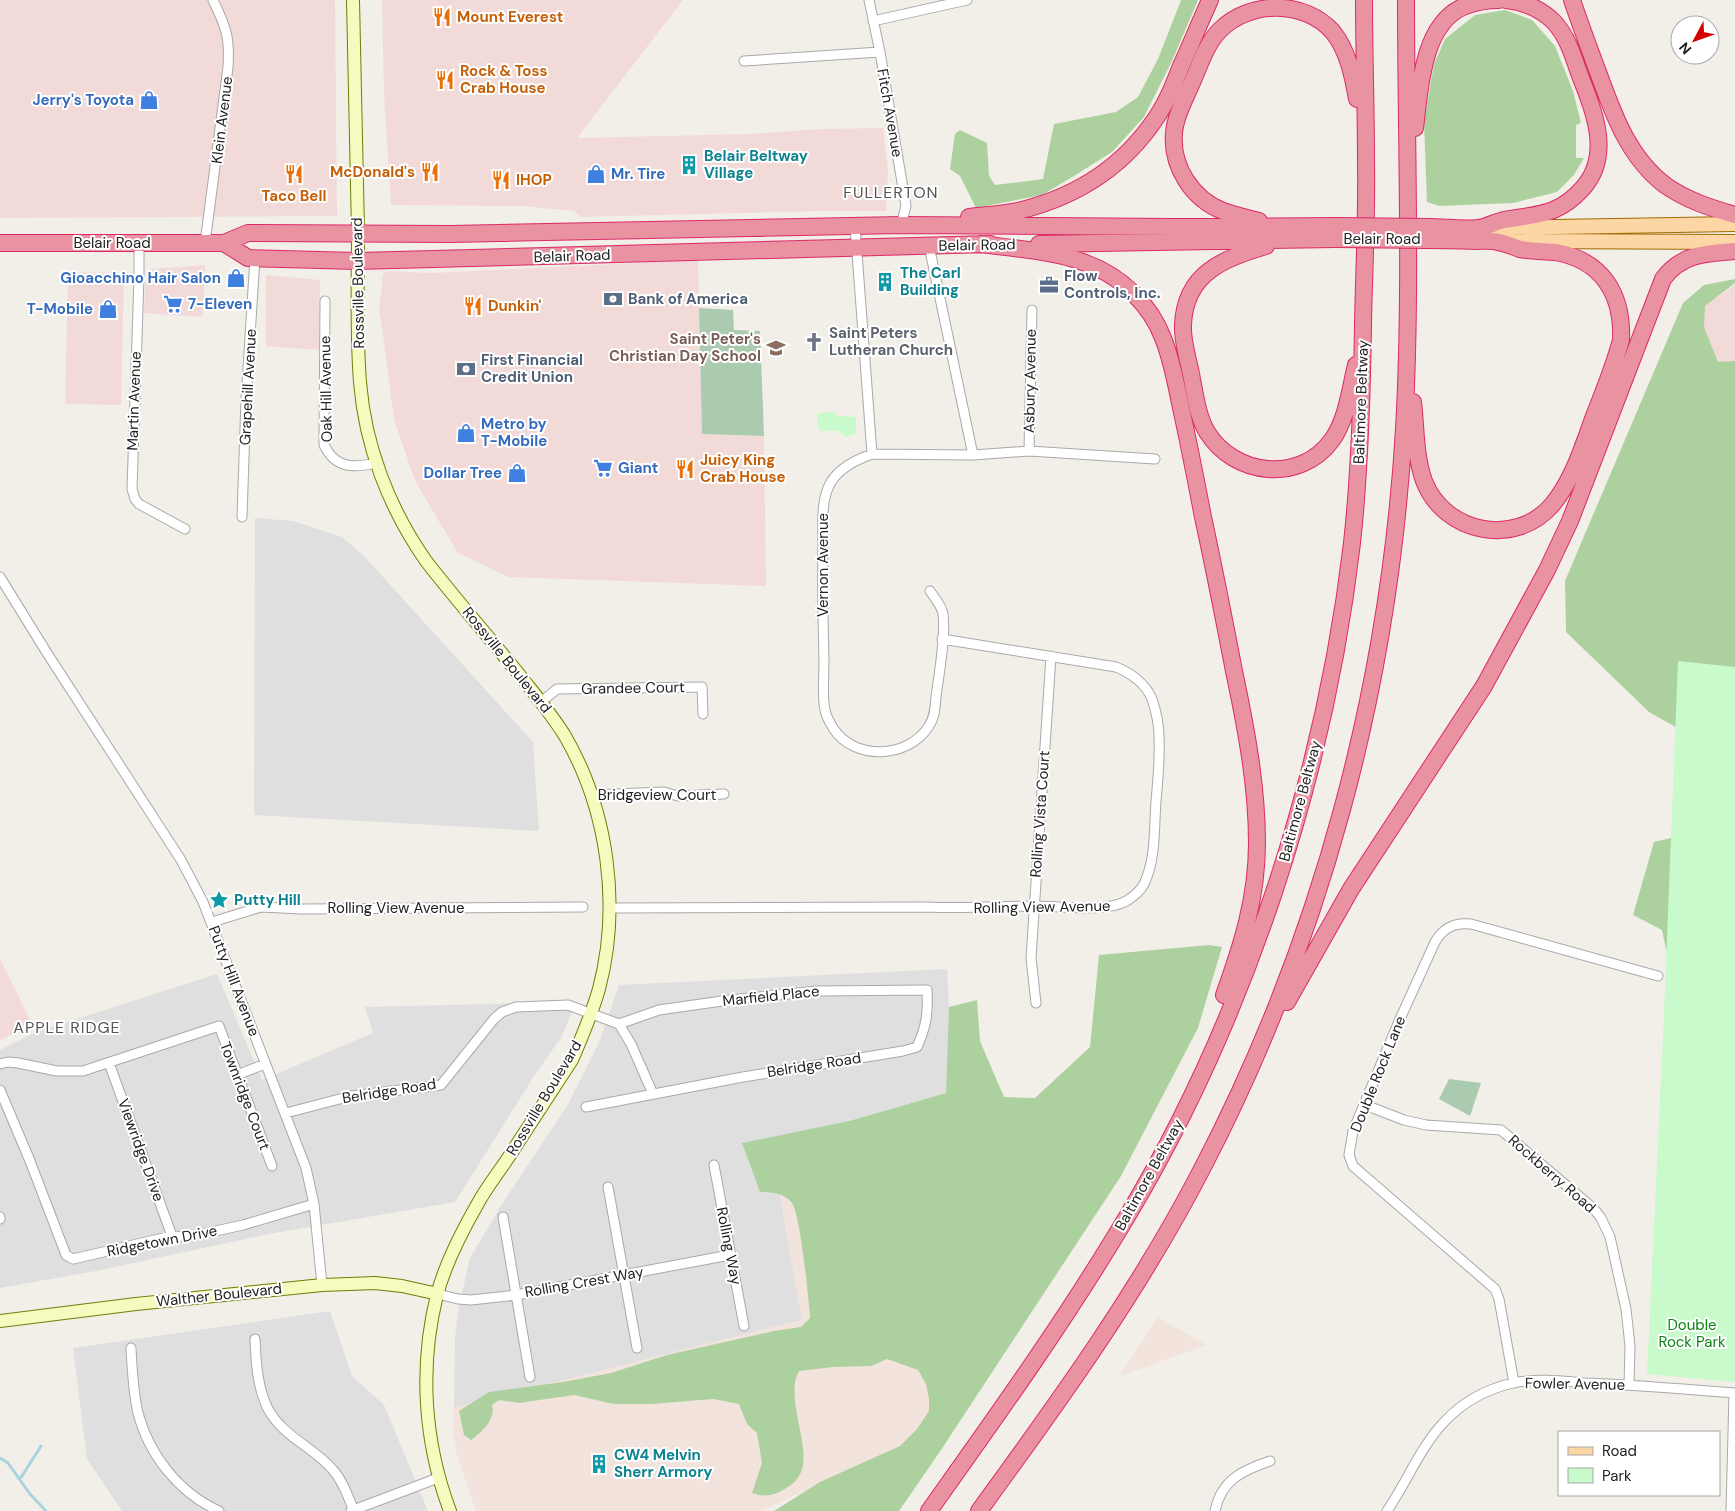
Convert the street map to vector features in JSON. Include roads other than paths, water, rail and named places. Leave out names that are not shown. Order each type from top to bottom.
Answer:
[{"type":"highway","points":[[901,225],[1020,211],[1068,195],[1104,174],[1134,146],[1157,117],[1210,0]]},
{"type":"highway","name":"Baltimore Beltway","points":[[929,1511],[1021,1383],[1130,1213],[1167,1145],[1196,1087],[1226,1019],[1265,918],[1304,794],[1332,674],[1352,545],[1358,474],[1364,367],[1366,165],[1364,0]]},
{"type":"highway","points":[[1261,1047],[1304,934],[1343,808],[1372,684],[1384,620],[1404,428],[1408,182],[1406,0]]},
{"type":"highway","points":[[1408,182],[1424,61],[1436,34],[1445,22],[1464,6],[1489,0],[1499,0]]},
{"type":"highway","points":[[1479,228],[1502,220],[1537,216],[1554,211],[1566,203],[1592,176],[1598,149],[1598,128],[1592,108],[1568,43],[1562,32],[1538,9],[1516,1],[1506,0]]},
{"type":"highway","points":[[1572,0],[1620,129],[1637,157],[1666,186],[1686,198],[1713,209],[1735,215]]},
{"type":"highway","points":[[1278,226],[1222,211],[1210,204],[1198,196],[1182,175],[1177,163],[1174,133],[1178,116],[1207,48],[1219,30],[1232,19],[1260,6],[1278,5],[1295,7],[1322,20],[1333,31],[1341,44],[1354,80],[1366,165]]},
{"type":"highway","name":"Belair Road","points":[[0,243],[224,243],[248,233],[450,234],[901,225],[1278,226],[1336,233],[1429,233],[1479,228]]},
{"type":"highway","name":"Belair Road","points":[[224,243],[248,258],[358,261],[980,244],[1289,240],[1336,233]]},
{"type":"highway","name":"Belair Road","points":[[1429,233],[1498,241]]},
{"type":"highway","points":[[1289,240],[1224,260],[1202,278],[1188,300],[1183,326],[1184,340],[1200,416],[1206,431],[1214,442],[1233,459],[1243,464],[1267,470],[1296,466],[1316,456],[1332,440],[1342,420],[1363,331]]},
{"type":"highway","points":[[1406,327],[1420,466],[1424,481],[1432,496],[1445,512],[1457,520],[1482,530],[1495,531],[1519,527],[1539,517],[1560,494],[1581,452],[1621,340],[1622,324],[1620,310],[1609,284],[1590,265],[1578,258],[1563,254],[1520,249],[1498,241]]},
{"type":"highway","points":[[980,244],[1061,255],[1084,262],[1104,271],[1120,282],[1134,294],[1155,322],[1168,351],[1174,372],[1250,757],[1256,806],[1257,844],[1252,900],[1246,930],[1191,1084],[1130,1213]]},
{"type":"highway","points":[[979,1511],[1054,1408],[1108,1328],[1165,1235],[1204,1166],[1261,1047],[1351,889],[1484,686],[1548,570],[1573,512],[1663,279],[1676,264],[1687,258],[1735,251]]},
{"type":"main road","name":"Rossville Boulevard","points":[[353,0],[358,233],[357,301],[360,382],[365,419],[376,463],[398,515],[421,554],[541,702],[564,736],[580,768],[597,815],[605,850],[610,908],[603,968],[591,1014],[572,1060],[478,1204],[457,1244],[438,1294]]},
{"type":"main road","name":"Belair Road","points":[[1479,228],[1735,224]]},
{"type":"main road","name":"Belair Road","points":[[1498,241],[1735,242]]},
{"type":"main road","name":"Walther Boulevard","points":[[0,1321],[136,1304],[322,1285],[375,1283],[402,1286],[438,1294]]},
{"type":"main road","points":[[438,1294],[431,1327],[428,1355],[426,1388],[428,1429],[438,1478],[450,1511]]},
{"type":"street","name":"Klein Avenue","points":[[205,243],[228,67],[229,45],[227,32],[213,0]]},
{"type":"street","name":"Fitch Avenue","points":[[869,0],[880,52],[906,206],[901,225]]},
{"type":"street","points":[[873,21],[967,0]]},
{"type":"street","points":[[744,61],[880,52]]},
{"type":"street","points":[[855,226],[872,454]]},
{"type":"street","name":"Martin Avenue","points":[[139,243],[132,489],[135,499],[139,504],[185,529]]},
{"type":"street","points":[[929,246],[973,455]]},
{"type":"street","name":"Grapehill Avenue","points":[[242,517],[246,399],[255,258]]},
{"type":"street","name":"Oak Hill Avenue","points":[[325,301],[324,445],[329,456],[344,465],[360,467],[376,463]]},
{"type":"street","name":"Asbury Avenue","points":[[1029,452],[1032,310]]},
{"type":"street","name":"Vernon Avenue","points":[[930,591],[943,612],[935,712],[932,720],[926,730],[910,743],[891,750],[882,752],[864,751],[845,742],[833,728],[825,709],[822,594],[823,507],[829,485],[840,472],[858,459],[872,454],[973,455],[1029,452],[1155,459]]},
{"type":"street","name":"Putty Hill Avenue","points":[[0,577],[181,860],[212,922],[306,1168],[314,1204],[322,1285]]},
{"type":"street","name":"Rolling View Avenue","points":[[610,908],[928,907],[957,909],[1034,906],[1096,908],[1121,904],[1132,897],[1144,884],[1151,863],[1154,840],[1159,736],[1152,698],[1127,671],[1116,667],[942,639]]},
{"type":"street","name":"Rolling Vista Court","points":[[1036,1003],[1031,958],[1051,656]]},
{"type":"street","name":"Grandee Court","points":[[541,702],[557,690],[702,687],[703,714]]},
{"type":"street","name":"Bridgeview Court","points":[[590,794],[664,792],[678,796],[724,794]]},
{"type":"street","name":"Rolling View Avenue","points":[[212,922],[260,907],[302,909],[583,907]]},
{"type":"street","name":"Double Rock Lane","points":[[1514,1383],[1499,1299],[1495,1289],[1352,1164],[1349,1156],[1353,1131],[1435,942],[1442,932],[1450,926],[1463,923],[1470,924],[1658,976]]},
{"type":"street","name":"Belridge Road","points":[[586,1107],[743,1077],[903,1051],[917,1047],[925,1030],[928,1013],[927,990]]},
{"type":"street","name":"Marfield Place","points":[[619,1024],[659,1010],[729,1000],[817,991],[927,990]]},
{"type":"street","name":"Belridge Road","points":[[286,1113],[350,1096],[441,1085],[494,1019],[502,1012],[516,1007],[568,1005],[619,1024]]},
{"type":"street","points":[[619,1024],[631,1044],[653,1094]]},
{"type":"street","name":"Townridge Court","points":[[110,1063],[219,1026],[272,1166]]},
{"type":"street","points":[[0,1064],[8,1062],[18,1063],[42,1069],[72,1072],[83,1071],[110,1063]]},
{"type":"street","name":"Viewridge Drive","points":[[110,1063],[172,1236]]},
{"type":"street","points":[[237,1075],[265,1064]]},
{"type":"street","name":"Ridgetown Drive","points":[[0,1090],[66,1255],[69,1258],[73,1259],[172,1236],[188,1237],[234,1227],[314,1204]]},
{"type":"street","name":"Rockberry Road","points":[[1365,1105],[1404,1120],[1426,1125],[1501,1130],[1594,1209],[1601,1218],[1610,1237],[1626,1308],[1630,1346],[1629,1385]]},
{"type":"street","name":"Rolling Way","points":[[714,1165],[744,1326]]},
{"type":"street","points":[[608,1188],[637,1348]]},
{"type":"street","points":[[503,1216],[530,1377]]},
{"type":"street","name":"Rolling Crest Way","points":[[438,1294],[471,1300],[516,1294],[730,1255]]},
{"type":"street","points":[[255,1339],[256,1369],[267,1407],[275,1420],[287,1433],[333,1469],[340,1480],[353,1511],[438,1478]]},
{"type":"street","points":[[131,1348],[133,1386],[138,1412],[152,1447],[161,1462],[176,1480],[200,1500],[219,1511]]},
{"type":"street","name":"Fowler Avenue","points":[[1387,1511],[1429,1442],[1444,1422],[1475,1397],[1514,1383],[1541,1381],[1734,1393],[1734,1439]]},
{"type":"street","points":[[1731,1511],[1734,1439]]},
{"type":"street","points":[[1215,1511],[1217,1500],[1226,1484],[1250,1467],[1270,1461]]},
{"type":"waterway","points":[[19,1479],[41,1446]]},
{"type":"waterway","points":[[0,1458],[8,1463],[30,1494],[46,1511]]},
{"type":"place","name":"Mount Everest","points":[[442,17]]},
{"type":"place","name":"Rock & Toss Crab House","points":[[445,80]]},
{"type":"place","name":"Jerry's Toyota","points":[[149,100]]},
{"type":"place","name":"Belair Beltway Village","points":[[689,165]]},
{"type":"place","name":"McDonald's","points":[[430,172]]},
{"type":"place","name":"Taco Bell","points":[[294,174]]},
{"type":"place","name":"Mr. Tire","points":[[596,174]]},
{"type":"place","name":"IHOP","points":[[501,180]]},
{"type":"place","name":"Gioacchino Hair Salon","points":[[236,278]]},
{"type":"place","name":"The Carl Building","points":[[885,282]]},
{"type":"place","name":"Flow Controls, Inc.","points":[[1049,285]]},
{"type":"place","name":"Bank of America","points":[[613,299]]},
{"type":"place","name":"7-Eleven","points":[[173,304]]},
{"type":"place","name":"Dunkin'","points":[[473,306]]},
{"type":"place","name":"T-Mobile","points":[[108,309]]},
{"type":"place","name":"Saint Peters Lutheran Church","points":[[814,342]]},
{"type":"place","name":"Saint Peter's Christian Day School","points":[[776,348]]},
{"type":"place","name":"First Financial Credit Union","points":[[466,369]]},
{"type":"place","name":"Metro by T-Mobile","points":[[466,433]]},
{"type":"place","name":"Giant","points":[[603,468]]},
{"type":"place","name":"Juicy King Crab House","points":[[685,469]]},
{"type":"place","name":"Dollar Tree","points":[[517,473]]},
{"type":"place","name":"Putty Hill","points":[[219,900]]},
{"type":"place","name":"CW4 Melvin Sherr Armory","points":[[599,1464]]},
{"type":"district","name":"FULLERTON","points":[[891,192]]},
{"type":"district","name":"APPLE RIDGE","points":[[67,1027]]},
{"type":"park label","name":"Double Rock Park","points":[[1692,1334]]}]
